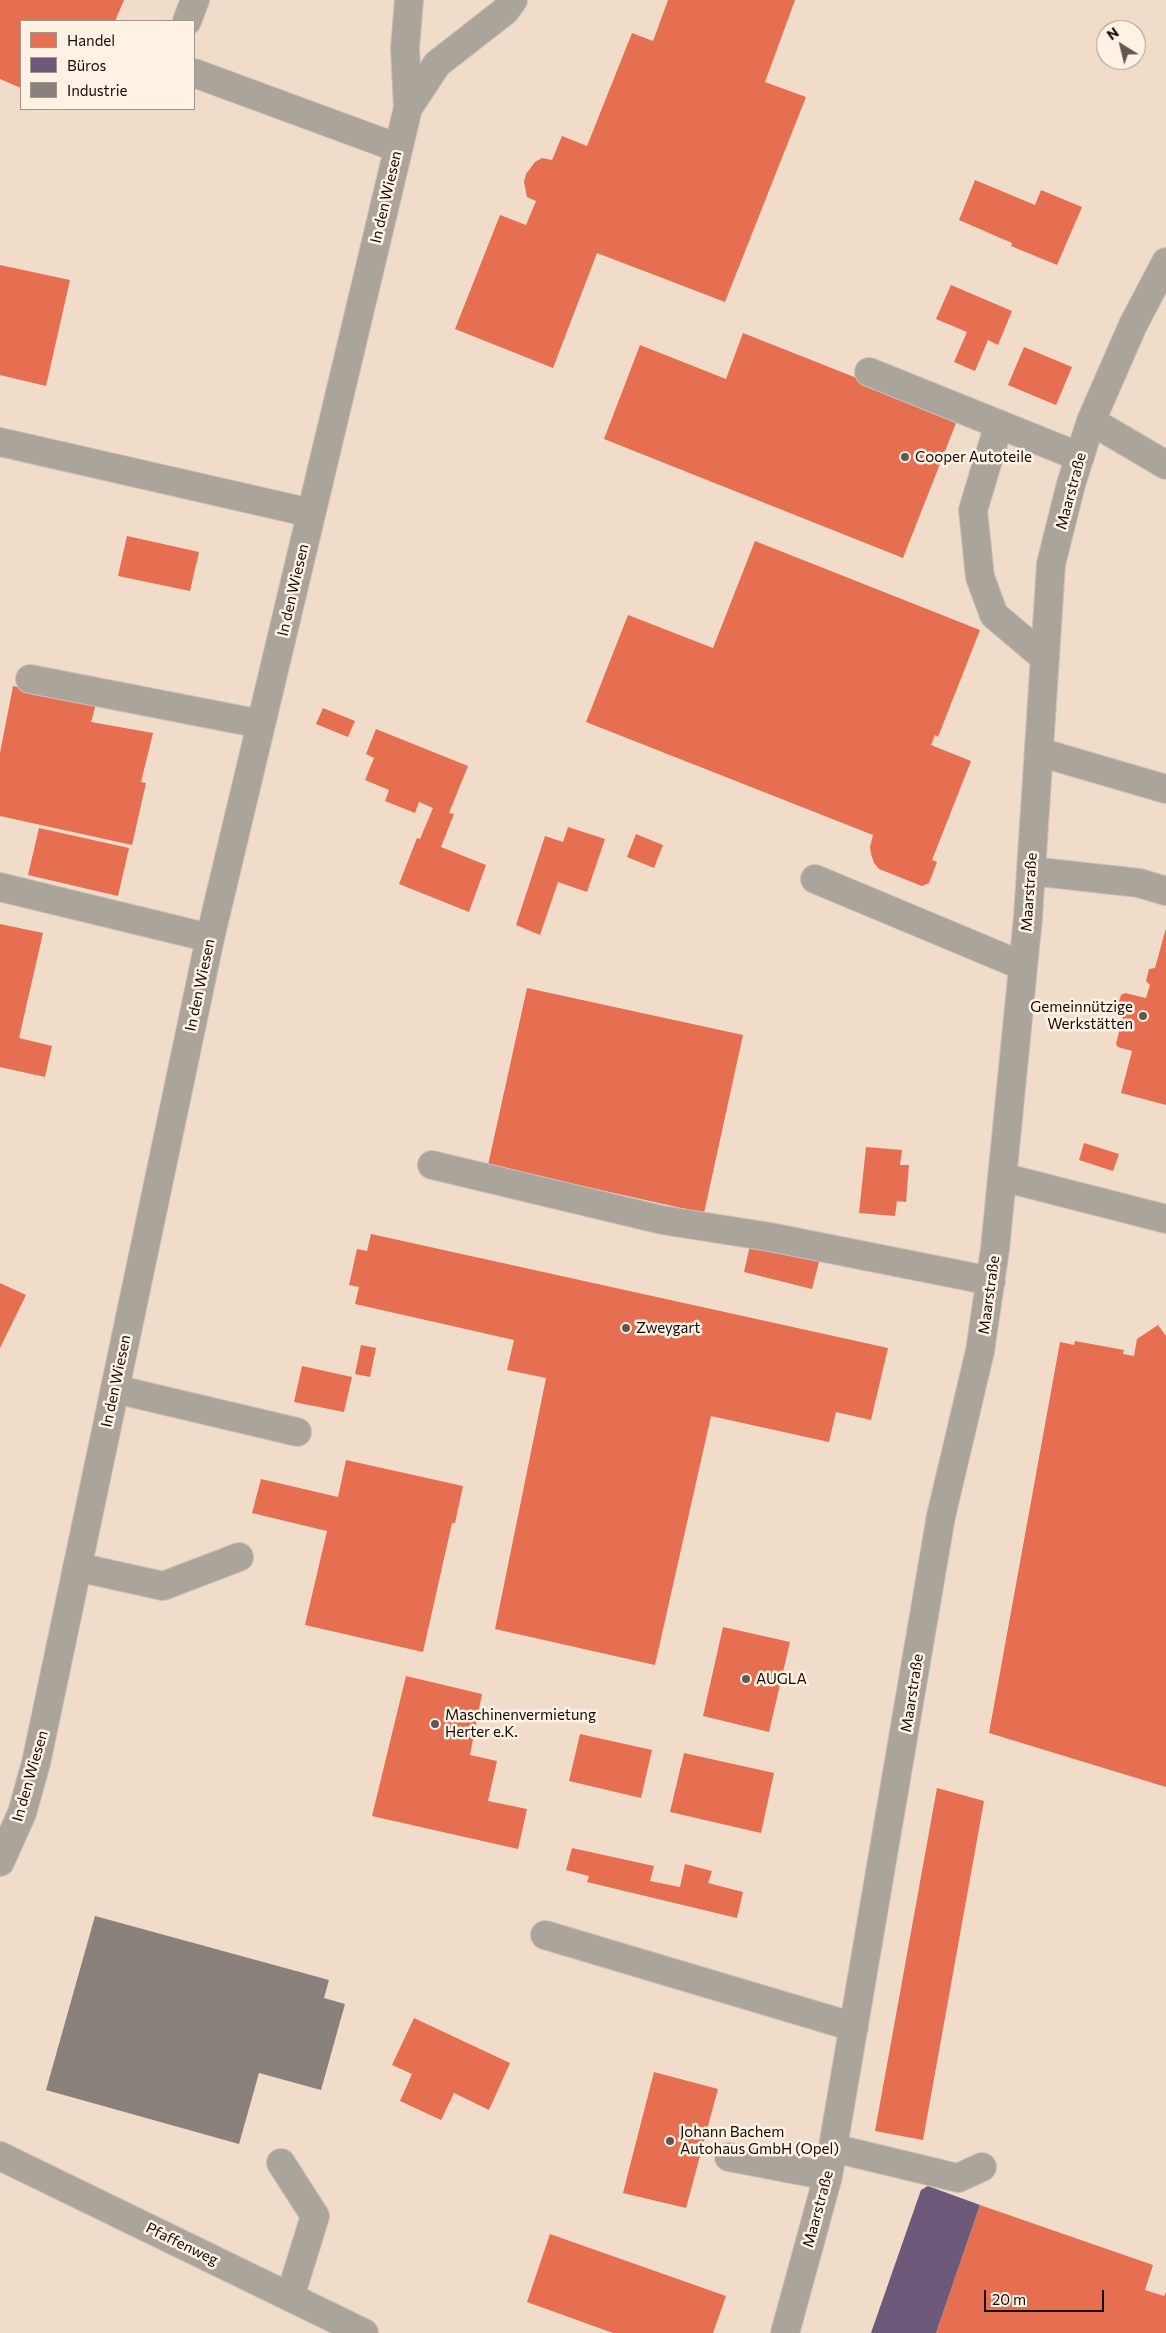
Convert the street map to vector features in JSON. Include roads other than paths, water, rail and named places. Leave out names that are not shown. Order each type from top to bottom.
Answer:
[{"type":"street","points":[[187,20],[195,0]]},
{"type":"street","name":"In den Wiesen","points":[[0,1862],[22,1813],[36,1763],[210,938],[408,108],[405,48],[409,0]]},
{"type":"street","name":"In den Wiesen","points":[[408,108],[436,64],[505,11],[513,0]]},
{"type":"street","points":[[195,73],[398,148]]},
{"type":"street","name":"Maarstraße","points":[[785,2333],[828,2176],[941,1516],[980,1351],[991,1282],[1031,871],[1051,564],[1091,421],[1133,325],[1166,262]]},
{"type":"street","points":[[869,372],[1080,457]]},
{"type":"street","points":[[1091,421],[1166,464]]},
{"type":"street","points":[[999,424],[973,510],[980,577],[994,615],[1045,658]]},
{"type":"street","points":[[0,442],[311,513]]},
{"type":"street","points":[[30,679],[261,724]]},
{"type":"street","points":[[1039,752],[1166,789]]},
{"type":"street","points":[[1031,871],[1139,883],[1166,891]]},
{"type":"street","points":[[815,879],[1023,966]]},
{"type":"street","points":[[0,887],[210,938]]},
{"type":"street","points":[[432,1165],[662,1220],[770,1237],[991,1282]]},
{"type":"street","points":[[1002,1177],[1166,1219]]},
{"type":"street","points":[[115,1389],[297,1432]]},
{"type":"street","points":[[77,1567],[162,1586],[239,1557]]},
{"type":"street","points":[[545,1935],[854,2027]]},
{"type":"street","points":[[833,2148],[958,2178],[982,2167]]},
{"type":"street","name":"Pfaffenweg","points":[[0,2156],[364,2333]]},
{"type":"street","points":[[729,2157],[828,2176]]},
{"type":"street","points":[[281,2164],[315,2216],[290,2297]]},
{"type":"place","name":"Cooper Autoteile","points":[[905,457]]},
{"type":"place","name":"Gemeinnützige Werkstätten","points":[[1143,1016]]},
{"type":"place","name":"Zweygart","points":[[626,1328]]},
{"type":"place","name":"AUGLA","points":[[746,1679]]},
{"type":"place","name":"Maschinenvermietung Herter e.K.","points":[[435,1724]]},
{"type":"place","name":"Johann Bachem Autohaus GmbH (Opel)","points":[[670,2141]]}]
